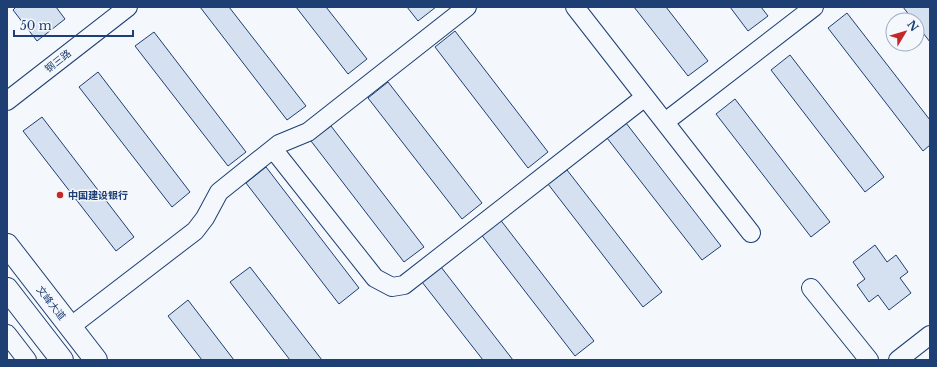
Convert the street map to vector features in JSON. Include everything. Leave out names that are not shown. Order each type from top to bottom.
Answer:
[{"type":"main road","name":"文峰大道","points":[[7,245],[96,360]]},
{"type":"main road","points":[[7,289],[54,357]]},
{"type":"street","name":"钢三路","points":[[7,101],[128,7]]},
{"type":"street","points":[[70,327],[195,231],[205,218],[219,192],[272,149],[279,144],[308,132],[467,7]]},
{"type":"street","points":[[575,7],[751,233]]},
{"type":"street","points":[[665,122],[814,7]]},
{"type":"street","points":[[272,149],[375,278],[392,287],[404,285],[645,97]]},
{"type":"street","points":[[811,288],[869,360]]},
{"type":"street","points":[[7,334],[28,360]]},
{"type":"street","points":[[898,360],[930,335]]},
{"type":"building","points":[[16,7],[56,7],[65,19],[37,41],[13,10]]},
{"type":"building","points":[[200,7],[229,7],[306,106],[287,120]]},
{"type":"building","points":[[296,7],[326,7],[367,59],[348,74]]},
{"type":"building","points":[[407,7],[436,7],[418,21]]},
{"type":"building","points":[[634,7],[666,7],[708,61],[688,76]]},
{"type":"building","points":[[730,7],[761,7],[768,16],[748,31]]},
{"type":"building","points":[[903,7],[930,7],[930,42],[925,35],[925,12],[907,12]]},
{"type":"building","points":[[847,13],[930,120],[930,145],[923,151],[828,28]]},
{"type":"building","points":[[455,31],[548,152],[528,168],[435,47]]},
{"type":"building","points":[[154,32],[246,152],[228,166],[135,46]]},
{"type":"building","points":[[790,55],[884,177],[865,192],[771,70]]},
{"type":"building","points":[[98,72],[190,192],[172,207],[79,87]]},
{"type":"building","points":[[388,82],[482,203],[462,219],[368,98]]},
{"type":"building","points":[[735,99],[830,222],[811,237],[716,114]]},
{"type":"building","points":[[42,117],[134,237],[116,251],[23,131]]},
{"type":"building","points":[[626,123],[721,246],[702,260],[607,138]]},
{"type":"building","points":[[331,126],[424,247],[404,262],[311,141]]},
{"type":"building","points":[[266,167],[359,288],[339,304],[246,183]]},
{"type":"building","points":[[567,170],[662,292],[643,307],[548,184]]},
{"type":"building","points":[[499,218],[594,341],[575,356],[480,233]]},
{"type":"building","points":[[875,245],[887,262],[896,255],[908,272],[900,278],[911,293],[889,310],[878,295],[869,302],[857,285],[865,279],[853,262]]},
{"type":"building","points":[[250,267],[322,360],[290,360],[230,282]]},
{"type":"building","points":[[441,267],[513,360],[483,360],[422,282]]},
{"type":"building","points":[[188,300],[234,360],[202,360],[168,316]]},
{"type":"place","name":"中国建设银行","points":[[60,195]]}]
